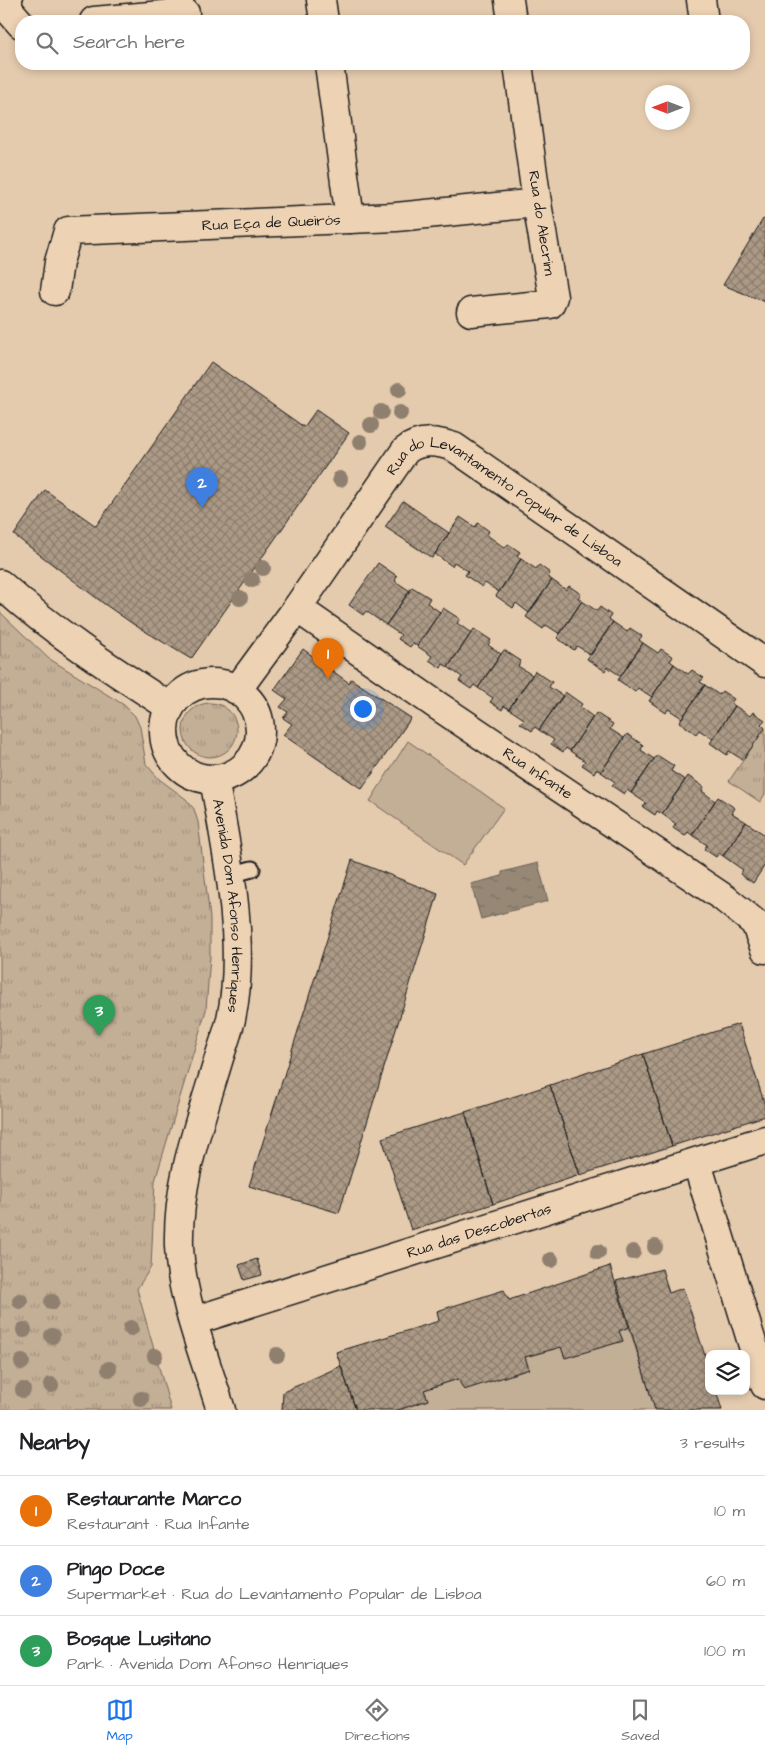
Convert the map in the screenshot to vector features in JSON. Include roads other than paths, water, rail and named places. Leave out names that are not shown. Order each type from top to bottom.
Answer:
[{"type":"street","points":[[8,0],[8,9],[15,17]]},
{"type":"street","points":[[321,0],[323,15]]},
{"type":"street","points":[[509,0],[511,15]]},
{"type":"street","points":[[701,0],[703,15]]},
{"type":"street","points":[[162,15],[185,13]]},
{"type":"street","points":[[330,70],[350,219]]},
{"type":"street","name":"Rua do Alecrim","points":[[471,312],[550,304],[553,297],[537,203],[519,70]]},
{"type":"street","name":"Rua Eça de Queirós","points":[[55,291],[59,262],[68,231],[350,219],[537,203]]},
{"type":"street","name":"Rua do Levantamento Popular de Lisboa","points":[[236,690],[297,608],[405,450],[411,445],[421,443],[443,443],[454,447],[765,663]]},
{"type":"street","points":[[0,584],[29,610],[92,656],[170,707]]},
{"type":"street","name":"Rua Infante","points":[[297,608],[438,706],[724,898],[756,923],[765,949]]},
{"type":"street","points":[[207,683],[222,684],[236,690],[247,698],[259,722],[259,736],[256,749],[249,761],[239,770],[227,776],[214,779],[200,778],[186,771],[175,762],[167,749],[164,728],[170,707],[180,695],[193,687],[207,683]]},
{"type":"street","name":"Avenida Dom Afonso Henriques","points":[[214,779],[241,872],[236,919],[237,969],[232,1018],[188,1163],[180,1207],[179,1247],[193,1321],[221,1410]]},
{"type":"street","name":"Rua das Descobertas","points":[[193,1321],[765,1140]]},
{"type":"street","points":[[697,1163],[765,1385]]},
{"type":"water","points":[[538,863],[548,901],[481,919],[471,884],[502,876],[502,872]]},
{"type":"place","name":"Pingo Doce","points":[[202,508]]},
{"type":"place","name":"Restaurante Marco","points":[[328,679]]},
{"type":"place","name":"Bosque Lusitano","points":[[99,1036]]}]
